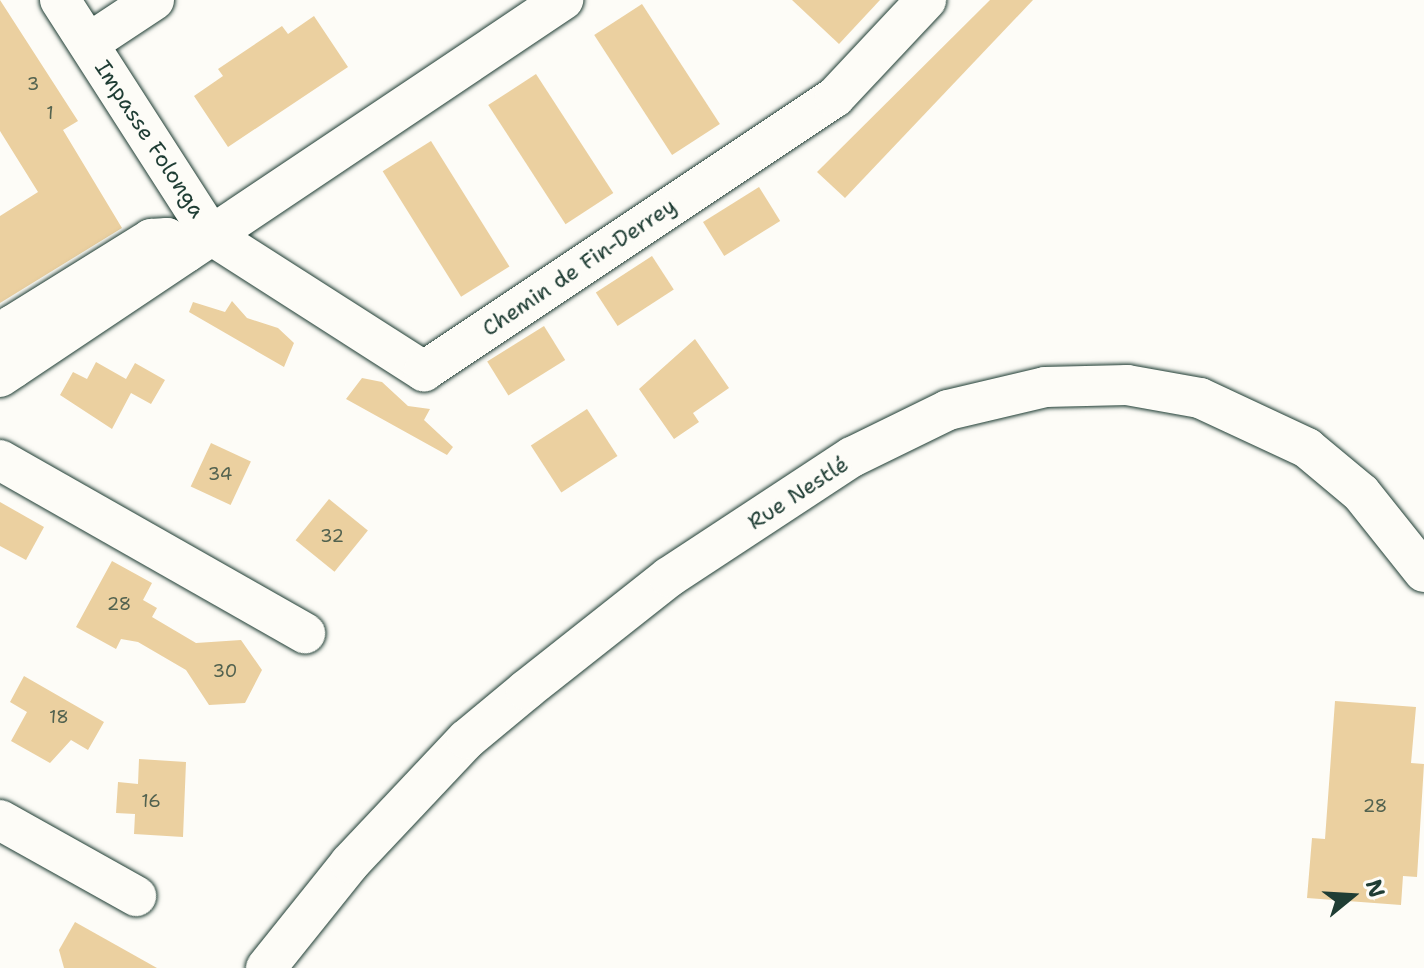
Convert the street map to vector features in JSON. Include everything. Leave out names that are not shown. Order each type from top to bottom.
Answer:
[{"type":"street","name":"Impasse Folonga","points":[[60,0],[89,43],[198,243]]},
{"type":"street","name":"Impasse Folonga","points":[[89,43],[154,0]]},
{"type":"street","points":[[7,373],[563,0]]},
{"type":"street","name":"Chemin de Fin-Derrey","points":[[198,243],[424,371],[835,97],[926,0]]},
{"type":"street","name":"Rue Nestlé","points":[[266,968],[350,863],[467,739],[526,690],[669,577],[852,457],[948,410],[1045,387],[1127,385],[1200,398],[1307,448],[1361,493],[1424,572]]},
{"type":"street","points":[[0,460],[305,633]]},
{"type":"street","points":[[0,820],[136,896]]},
{"type":"building","points":[[0,0],[78,121],[63,130],[122,228],[0,303],[0,216],[38,192],[0,131]]},
{"type":"building","points":[[792,0],[880,0],[839,44]]},
{"type":"building","points":[[990,0],[1033,0],[845,198],[817,172]]},
{"type":"building","points":[[642,4],[720,124],[672,155],[594,35]]},
{"type":"building","points":[[314,16],[348,67],[228,147],[194,96],[223,76],[218,69],[282,26],[288,34]]},
{"type":"building","points":[[536,74],[613,193],[566,224],[488,105]]},
{"type":"building","points":[[431,141],[509,267],[461,297],[383,171]]},
{"type":"building","points":[[759,187],[780,221],[724,256],[703,222]]},
{"type":"building","points":[[652,256],[674,290],[618,326],[596,292]]},
{"type":"building","points":[[232,301],[247,318],[278,328],[294,343],[284,367],[189,312],[193,302],[225,312]]},
{"type":"building","points":[[544,326],[565,360],[508,395],[487,362]]},
{"type":"building","points":[[695,339],[729,388],[693,413],[699,422],[674,439],[639,389]]},
{"type":"building","points":[[96,362],[126,379],[135,363],[165,380],[151,404],[131,393],[112,429],[60,395],[73,372],[87,379]]},
{"type":"building","points":[[362,378],[382,382],[408,406],[430,409],[424,420],[453,447],[447,455],[346,399]]},
{"type":"building","points":[[587,409],[617,456],[561,492],[531,445]]},
{"type":"building","points":[[211,443],[251,462],[231,505],[191,487]]},
{"type":"building","points":[[329,499],[368,530],[335,572],[296,540]]},
{"type":"building","points":[[0,502],[44,527],[26,560],[0,546]]},
{"type":"building","points":[[112,561],[152,583],[143,600],[157,608],[152,617],[196,643],[241,640],[262,670],[245,703],[209,705],[186,670],[138,642],[121,639],[116,649],[76,627]]},
{"type":"building","points":[[24,676],[104,722],[88,750],[71,740],[50,763],[11,741],[27,712],[10,702]]},
{"type":"building","points":[[1335,701],[1416,707],[1411,763],[1424,764],[1417,877],[1403,876],[1401,905],[1307,898],[1312,838],[1325,839]]},
{"type":"building","points":[[139,759],[186,762],[183,837],[134,834],[135,814],[116,813],[118,782],[138,784]]},
{"type":"building","points":[[75,922],[157,968],[64,968],[59,950]]}]
